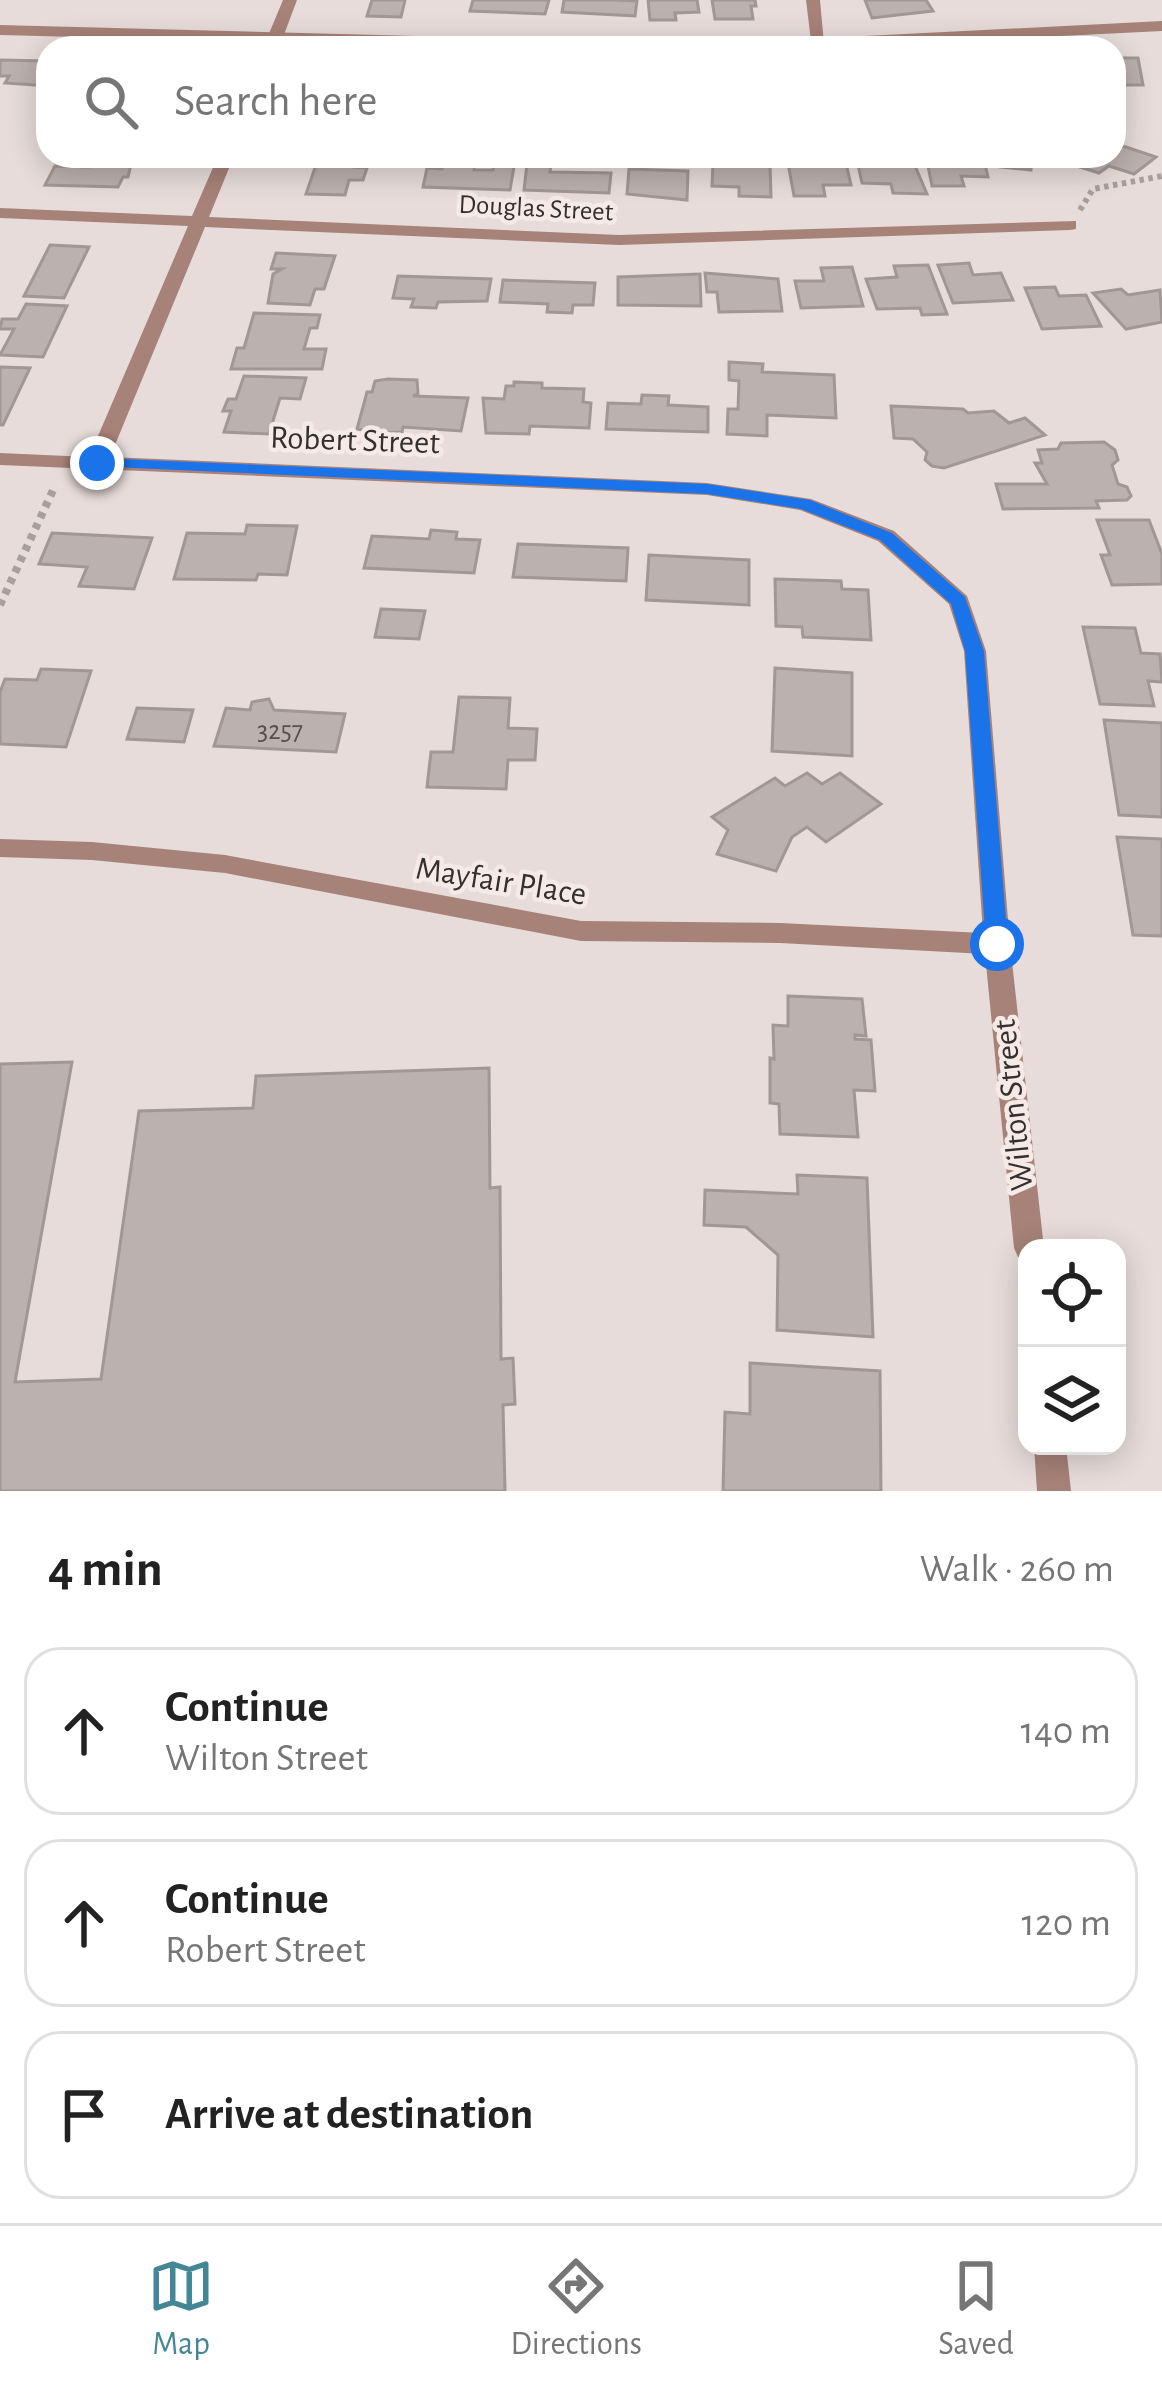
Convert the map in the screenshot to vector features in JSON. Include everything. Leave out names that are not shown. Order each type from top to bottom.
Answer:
[{"type":"street","points":[[276,36],[290,0]]},
{"type":"street","points":[[813,0],[818,36]]},
{"type":"street","points":[[933,36],[1162,26]]},
{"type":"street","points":[[0,30],[126,36]]},
{"type":"street","points":[[97,463],[221,168]]},
{"type":"street","name":"Douglas Street","points":[[0,213],[201,218],[619,240],[1070,225]]},
{"type":"street","name":"Robert Street","points":[[0,459],[707,489]]},
{"type":"street","name":"Wilton Street","points":[[707,489],[804,504],[886,536],[959,601],[975,651],[997,944],[1028,1239]]},
{"type":"street","name":"Mayfair Place","points":[[0,848],[92,850],[225,864],[375,896],[581,931],[780,933],[997,944]]},
{"type":"street","points":[[1051,1455],[1054,1491]]},
{"type":"path","points":[[1070,225],[1094,189],[1162,176]]},
{"type":"path","points":[[0,605],[66,462]]},
{"type":"building","points":[[372,0],[405,0],[401,17],[367,16]]},
{"type":"building","points":[[473,0],[549,0],[545,14],[470,11]]},
{"type":"building","points":[[564,0],[637,1],[635,16],[562,12]]},
{"type":"building","points":[[648,0],[697,0],[699,12],[675,13],[676,20],[650,20]]},
{"type":"building","points":[[712,0],[755,0],[753,19],[715,19]]},
{"type":"building","points":[[865,0],[926,0],[933,11],[872,18]]},
{"type":"building","points":[[1126,58],[1138,58],[1143,85],[1126,85]]},
{"type":"building","points":[[0,60],[36,61],[36,85],[5,83],[9,76],[0,76]]},
{"type":"building","points":[[1126,147],[1156,157],[1134,174],[1115,168],[1126,168]]},
{"type":"building","points":[[54,168],[130,168],[118,187],[45,185]]},
{"type":"building","points":[[315,168],[367,168],[363,180],[349,180],[345,195],[306,194]]},
{"type":"building","points":[[427,168],[514,168],[510,190],[423,187]]},
{"type":"building","points":[[527,168],[611,173],[609,193],[524,190]]},
{"type":"building","points":[[713,168],[770,168],[771,197],[739,196],[739,187],[712,186]]},
{"type":"building","points":[[789,168],[847,168],[851,185],[823,185],[825,196],[794,196]]},
{"type":"building","points":[[859,168],[916,168],[927,194],[893,193],[891,184],[862,183]]},
{"type":"building","points":[[928,168],[986,168],[988,177],[961,176],[964,186],[932,186]]},
{"type":"building","points":[[629,169],[688,171],[687,200],[627,194]]},
{"type":"building","points":[[50,245],[89,247],[64,298],[24,296]]},
{"type":"building","points":[[276,253],[335,256],[324,289],[315,289],[310,305],[268,303],[273,274],[282,269],[271,269]]},
{"type":"building","points":[[969,263],[973,275],[1001,273],[1013,300],[953,303],[938,265]]},
{"type":"building","points":[[928,265],[947,314],[922,315],[920,308],[877,309],[866,279],[897,277],[894,266]]},
{"type":"building","points":[[852,267],[863,306],[801,308],[795,281],[824,281],[821,268]]},
{"type":"building","points":[[705,273],[778,279],[782,311],[719,312],[717,292],[707,292]]},
{"type":"building","points":[[700,274],[701,306],[618,305],[618,277]]},
{"type":"building","points":[[398,276],[491,279],[487,301],[438,302],[436,308],[411,307],[414,299],[393,298]]},
{"type":"building","points":[[503,280],[595,283],[593,305],[573,305],[572,313],[547,312],[548,304],[500,302]]},
{"type":"building","points":[[1055,287],[1059,296],[1086,295],[1101,326],[1042,329],[1025,288]]},
{"type":"building","points":[[1121,289],[1128,295],[1160,290],[1162,322],[1126,329],[1093,293]]},
{"type":"building","points":[[26,304],[67,306],[43,357],[0,355],[14,329],[0,329],[2,319],[18,319]]},
{"type":"building","points":[[254,313],[320,315],[304,349],[326,349],[322,369],[231,369],[237,348],[244,348]]},
{"type":"building","points":[[729,362],[763,364],[762,372],[834,375],[836,418],[767,415],[767,436],[727,434],[728,409],[738,409],[739,381],[729,380]]},
{"type":"building","points":[[0,367],[30,368],[3,425],[0,425]]},
{"type":"building","points":[[244,376],[306,378],[300,399],[280,398],[269,434],[224,432],[231,411],[223,411],[228,399],[236,399]]},
{"type":"building","points":[[417,380],[418,394],[413,396],[468,398],[461,431],[357,429],[367,392],[372,392],[375,381]]},
{"type":"building","points":[[514,382],[584,389],[583,402],[591,403],[589,428],[530,426],[529,434],[486,433],[483,398],[504,399],[506,386]]},
{"type":"building","points":[[642,395],[669,396],[668,405],[708,407],[708,432],[606,429],[608,403],[641,404]]},
{"type":"building","points":[[891,406],[994,411],[1009,423],[1025,418],[1045,435],[944,468],[932,466],[925,460],[927,452],[913,439],[894,438]]},
{"type":"building","points":[[1104,442],[1115,450],[1118,460],[1112,465],[1118,484],[1127,487],[1131,496],[1127,500],[1096,501],[1099,508],[1003,509],[996,484],[1047,484],[1035,463],[1042,463],[1038,450],[1058,449],[1061,443]]},
{"type":"building","points":[[1097,520],[1149,520],[1162,554],[1162,584],[1112,585],[1101,555],[1110,555]]},
{"type":"building","points":[[247,525],[297,526],[287,575],[258,574],[256,580],[174,579],[187,533],[245,534]]},
{"type":"building","points":[[431,530],[457,532],[456,539],[480,540],[474,573],[364,568],[372,536],[429,539]]},
{"type":"building","points":[[52,533],[152,538],[134,589],[79,586],[87,567],[39,564]]},
{"type":"building","points":[[518,544],[628,548],[626,581],[513,577]]},
{"type":"building","points":[[649,555],[749,560],[749,605],[646,600]]},
{"type":"building","points":[[775,579],[841,581],[842,589],[868,590],[871,640],[803,637],[802,627],[776,626]]},
{"type":"building","points":[[381,609],[425,611],[419,639],[375,637]]},
{"type":"building","points":[[1083,627],[1135,628],[1141,653],[1160,654],[1162,682],[1148,681],[1154,706],[1100,704]]},
{"type":"building","points":[[775,668],[852,673],[852,756],[772,751]]},
{"type":"building","points":[[41,669],[91,671],[66,747],[0,744],[0,692],[5,679],[37,680]]},
{"type":"building","points":[[459,697],[510,698],[508,728],[537,729],[535,760],[508,760],[506,789],[427,787],[431,752],[453,752]]},
{"type":"building","points":[[269,699],[274,710],[345,714],[336,752],[214,746],[226,708],[250,710],[252,702]]},
{"type":"building","points":[[137,708],[193,710],[184,742],[127,739]]},
{"type":"building","points":[[1104,720],[1162,723],[1162,817],[1119,815]]},
{"type":"building","points":[[807,773],[822,784],[840,773],[881,804],[826,842],[807,827],[792,837],[776,871],[717,854],[728,830],[712,817],[775,778],[785,786]]},
{"type":"building","points":[[1117,837],[1162,839],[1162,936],[1133,935]]},
{"type":"building","points":[[788,996],[862,999],[866,1036],[855,1035],[855,1039],[871,1040],[875,1091],[854,1090],[858,1137],[780,1134],[779,1104],[770,1103],[770,1058],[774,1059],[773,1025],[788,1026]]},
{"type":"building","points":[[72,1062],[15,1382],[101,1379],[139,1111],[253,1108],[256,1076],[489,1068],[490,1188],[500,1187],[501,1359],[513,1358],[515,1404],[503,1405],[505,1491],[0,1491],[0,1064]]},
{"type":"building","points":[[797,1175],[867,1178],[873,1337],[777,1330],[778,1255],[746,1227],[704,1225],[705,1190],[798,1194]]},
{"type":"building","points":[[750,1363],[880,1371],[881,1491],[723,1491],[725,1412],[750,1414]]},
{"type":"route","points":[[97,463],[707,489],[804,504],[886,536],[959,601],[975,651],[997,944]]}]
